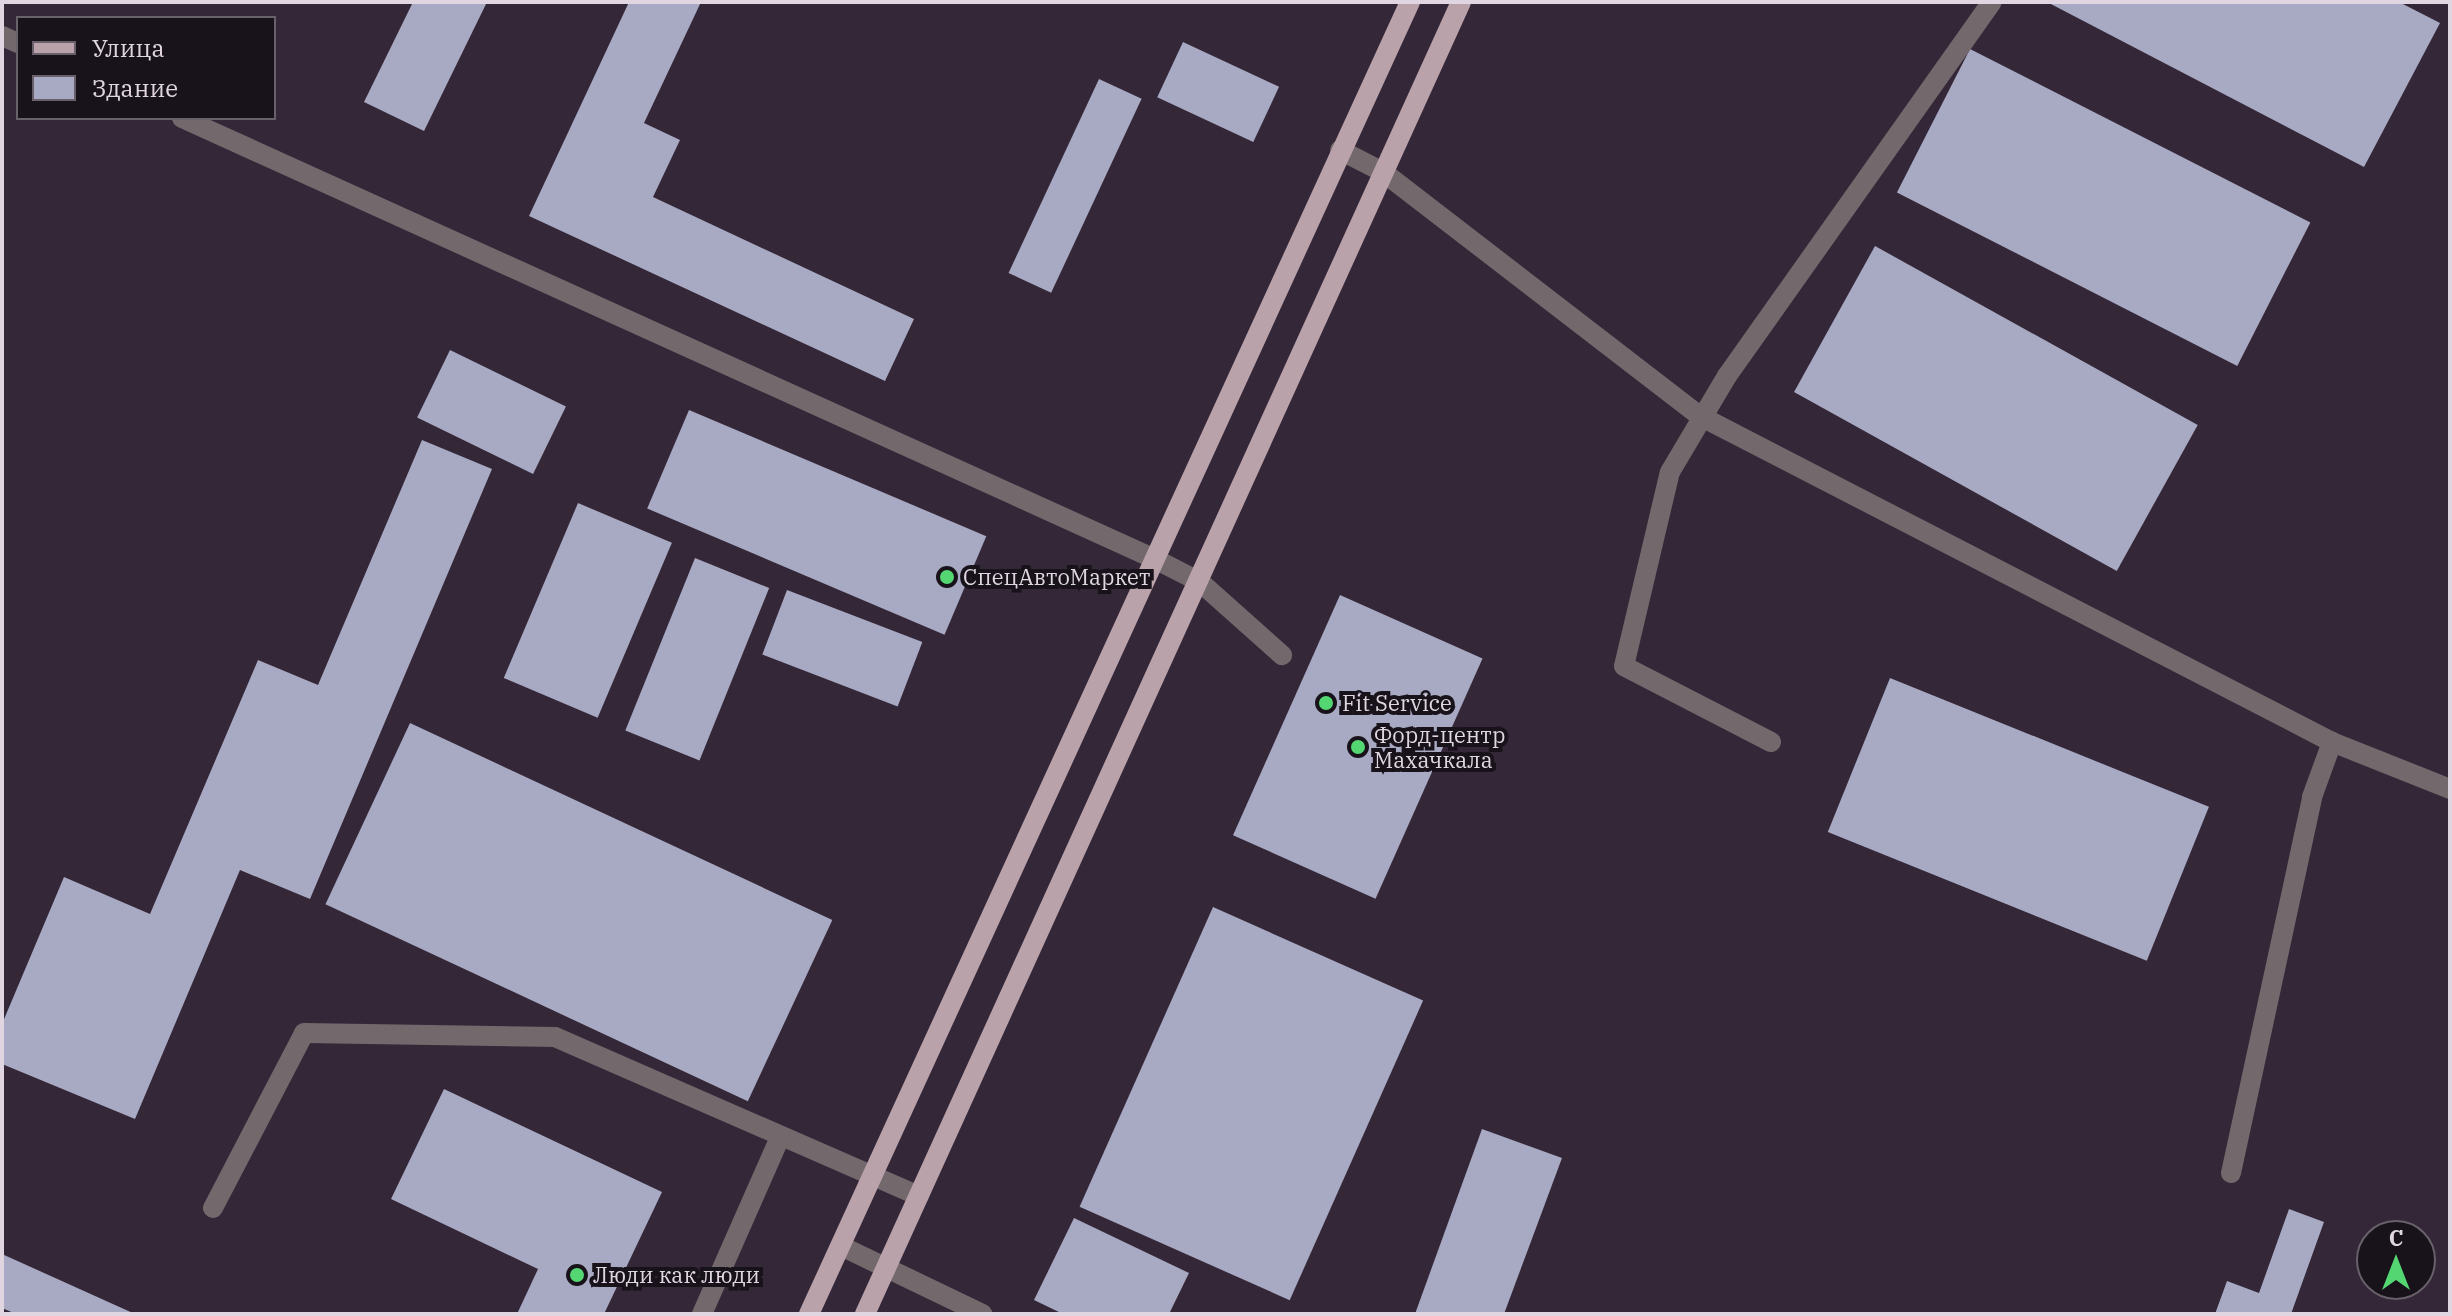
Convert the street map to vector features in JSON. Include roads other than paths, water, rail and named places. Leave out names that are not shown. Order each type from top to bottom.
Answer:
[{"type":"main road","points":[[809,1314],[1410,2]]},
{"type":"main road","points":[[865,1314],[1461,2]]},
{"type":"lane","points":[[1771,742],[1624,666],[1670,472],[1700,416],[1992,2]]},
{"type":"lane","points":[[186,120],[1153,558],[1200,582],[1282,655]]},
{"type":"lane","points":[[1340,150],[1383,172],[1700,416],[2332,742],[2450,789]]},
{"type":"lane","points":[[2231,1173],[2312,797],[2332,742]]},
{"type":"lane","points":[[213,1208],[304,1033],[555,1037],[919,1196]]},
{"type":"lane","points":[[702,1314],[780,1137]]},
{"type":"lane","points":[[841,1246],[982,1314]]},
{"type":"place","name":"СпецАвтоМаркет","points":[[947,577]]},
{"type":"place","name":"Fit Service","points":[[1326,703]]},
{"type":"place","name":"Форд-центр Махачкала","points":[[1358,747]]},
{"type":"place","name":"Люди как люди","points":[[577,1275]]}]
